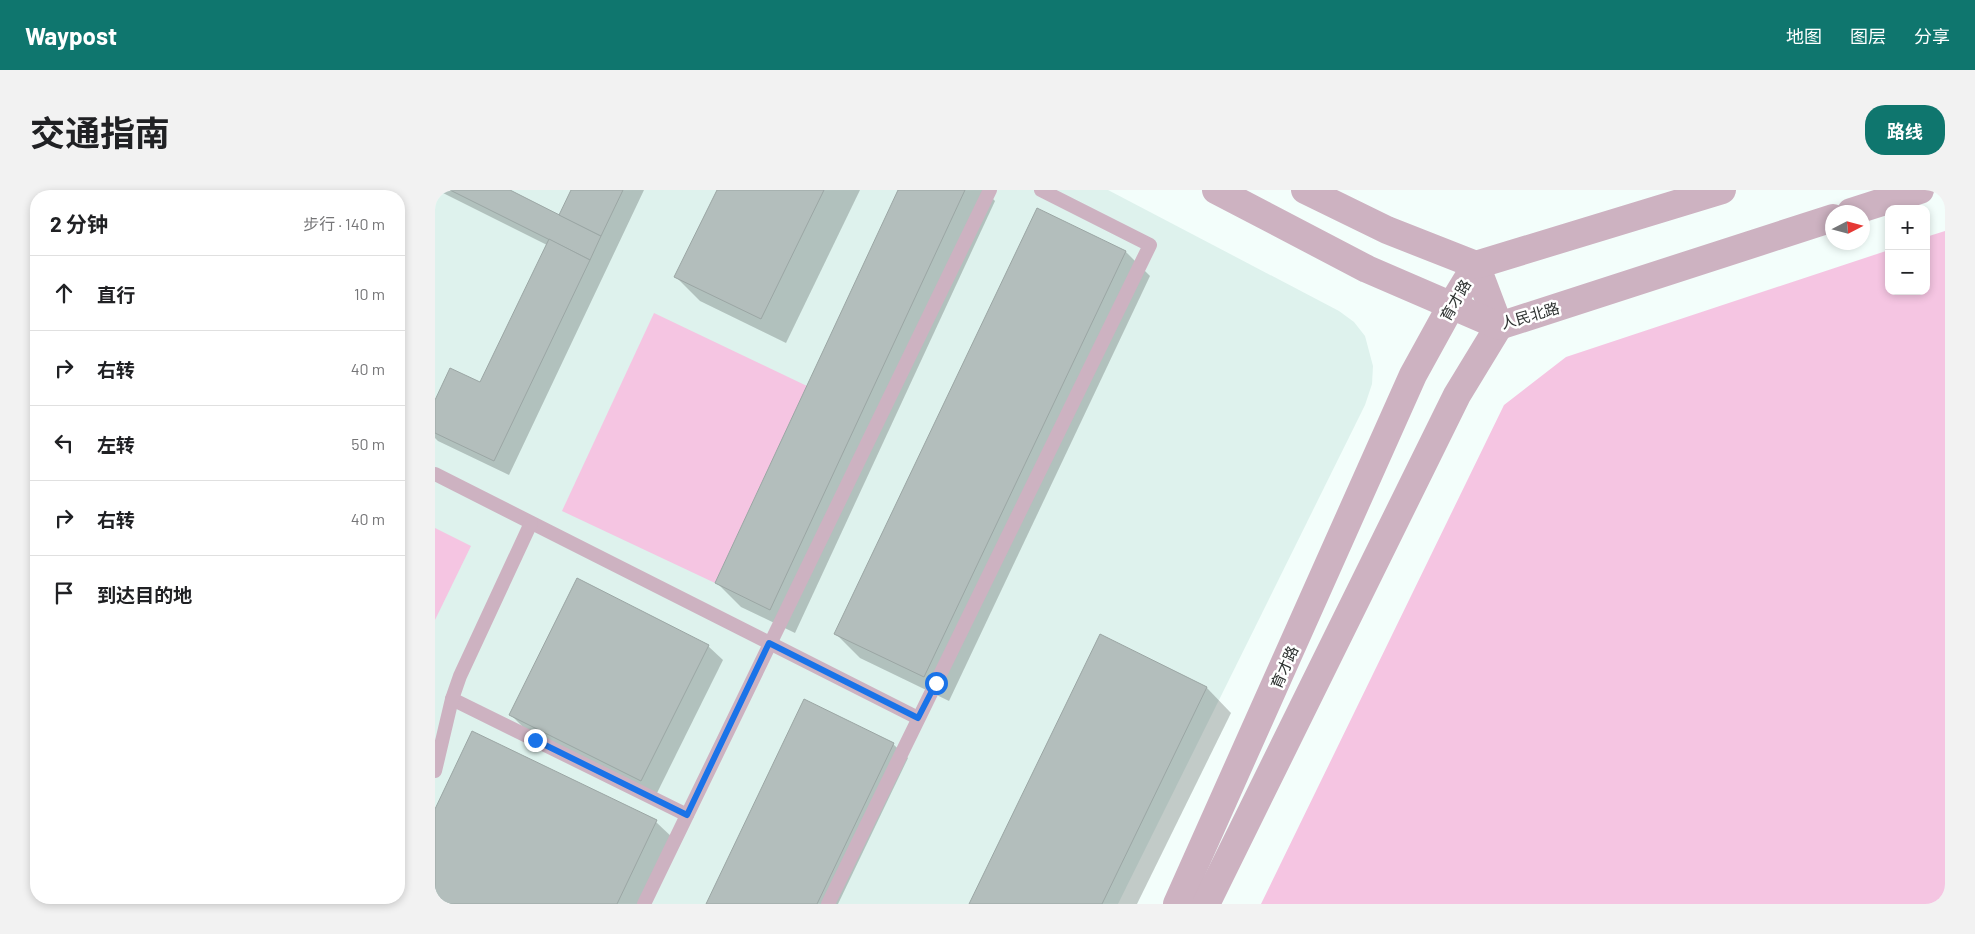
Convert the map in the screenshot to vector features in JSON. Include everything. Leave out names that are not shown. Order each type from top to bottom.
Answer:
[{"type":"street","name":"人民北路","points":[[1215,190],[1367,269],[1499,326],[1825,221]]},
{"type":"street","points":[[1305,190],[1387,230],[1476,265],[1722,190]]},
{"type":"street","points":[[1870,206],[1920,190]]},
{"type":"street","name":"育才路","points":[[1177,904],[1413,375],[1476,265]]},
{"type":"street","name":"育才路","points":[[1476,265],[1499,326]]},
{"type":"street","points":[[1206,904],[1457,395],[1499,326]]},
{"type":"lane","points":[[643,904],[990,190]]},
{"type":"lane","points":[[828,904],[1150,245],[1041,190]]},
{"type":"lane","points":[[435,474],[918,718]]},
{"type":"lane","points":[[435,771],[452,699],[460,676],[531,523]]},
{"type":"lane","points":[[452,699],[687,815]]},
{"type":"shaded area","points":[[435,190],[1108,190],[1339,311],[1354,322],[1365,336],[1373,366],[1372,384],[1365,405],[1118,904],[435,904]]},
{"type":"shaded area","points":[[1945,231],[1945,904],[1261,904],[1504,405],[1566,357],[1885,251],[1885,295],[1930,295],[1930,236]]},
{"type":"shaded area","points":[[654,313],[807,386],[715,583],[562,511]]},
{"type":"shaded area","points":[[435,528],[471,546],[435,620]]},
{"type":"building","points":[[450,190],[510,190],[601,236],[590,260]]},
{"type":"building","points":[[571,190],[623,190],[601,236],[559,215]]},
{"type":"building","points":[[717,190],[824,190],[761,319],[674,277]]},
{"type":"building","points":[[898,190],[965,190],[770,610],[715,583]]},
{"type":"building","points":[[1037,208],[1126,251],[924,677],[834,634]]},
{"type":"building","points":[[549,239],[590,260],[494,461],[435,433],[435,400],[450,368],[480,382]]},
{"type":"building","points":[[577,578],[709,645],[641,781],[509,715]]},
{"type":"building","points":[[1100,634],[1207,687],[1102,904],[969,904]]},
{"type":"building","points":[[804,699],[894,743],[817,904],[706,904]]},
{"type":"building","points":[[472,731],[657,820],[617,904],[435,904],[435,809]]},
{"type":"route","points":[[535,740],[687,815],[769,643],[918,718],[936,683]]}]
